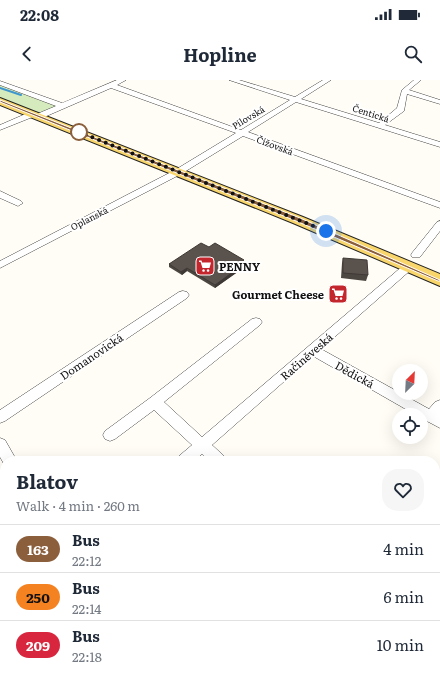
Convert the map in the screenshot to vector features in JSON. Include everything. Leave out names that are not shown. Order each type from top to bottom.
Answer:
[{"type":"main road","points":[[0,101],[178,172],[413,260],[440,280]]},
{"type":"street","points":[[0,128],[63,106],[123,80]]},
{"type":"street","name":"Čentická","points":[[232,80],[440,145]]},
{"type":"street","name":"Pilovská","points":[[178,172],[328,80]]},
{"type":"street","points":[[380,126],[402,109],[404,91],[418,80]]},
{"type":"street","points":[[0,83],[63,106]]},
{"type":"street","name":"Čížovská","points":[[111,85],[440,205]]},
{"type":"street","points":[[404,91],[440,102]]},
{"type":"street","name":"Oplanská","points":[[0,265],[178,172]]},
{"type":"street","points":[[3,198],[18,203]]},
{"type":"street","name":"Račiněveská","points":[[190,456],[413,260],[440,224]]},
{"type":"street","name":"Domanovická","points":[[0,417],[183,295]]},
{"type":"street","points":[[110,435],[155,402],[256,322]]},
{"type":"street","name":"Dědická","points":[[312,350],[435,420]]},
{"type":"street","points":[[155,402],[214,456]]},
{"type":"street","points":[[435,420],[440,406]]},
{"type":"street","points":[[0,444],[7,456]]},
{"type":"green space","points":[[0,83],[63,106],[39,116],[0,101]]},
{"type":"building","name":"PENNY","points":[[201,243],[209,247],[215,243],[244,260],[241,262],[244,264],[215,285],[187,268],[181,272],[169,264]]},
{"type":"building","points":[[343,258],[367,260],[368,275],[343,273]]},
{"type":"waterway","points":[[0,88],[21,95]]},
{"type":"bus line","name":"163","points":[[0,101],[298,220],[440,280]]},
{"type":"place","name":"PENNY","points":[[205,266]]},
{"type":"place","name":"Gourmet Cheese","points":[[338,294]]},
{"type":"route","points":[[79,132],[326,231]]}]
